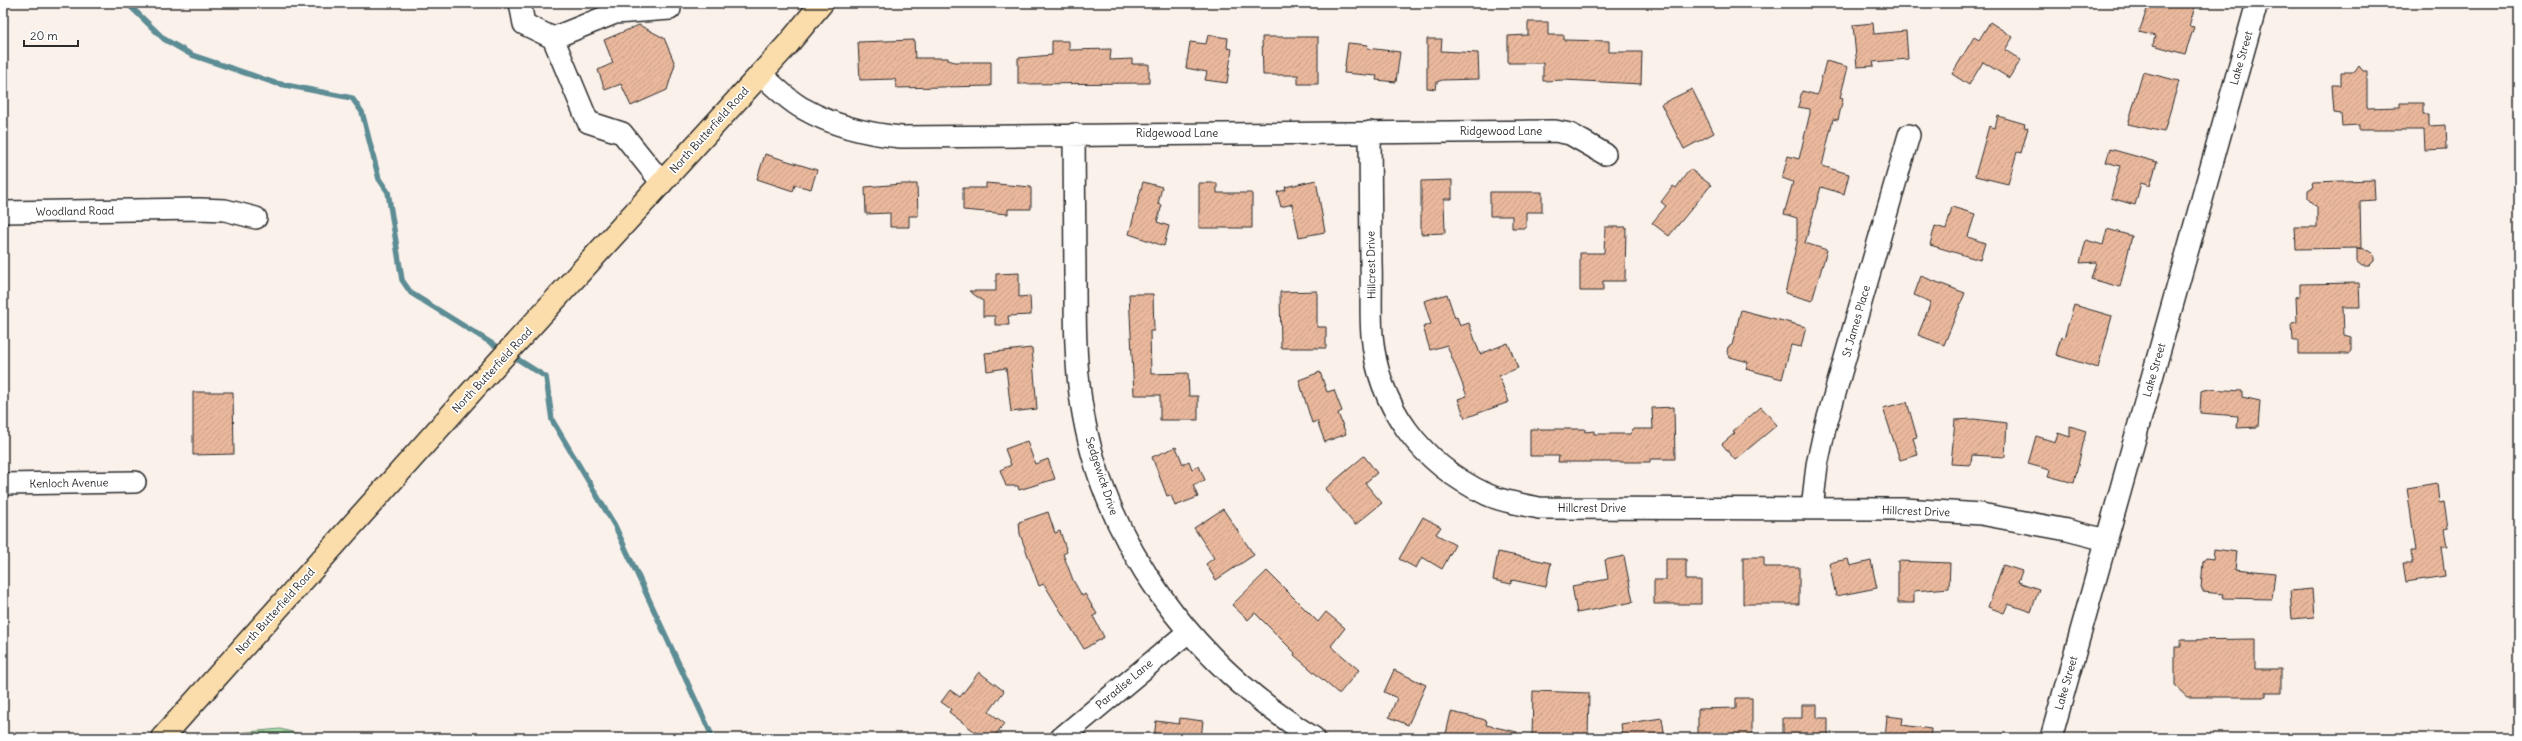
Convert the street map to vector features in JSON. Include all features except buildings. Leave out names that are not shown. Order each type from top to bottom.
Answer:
[{"type":"main road","name":"North Butterfield Road","points":[[162,738],[482,380],[553,304],[760,74],[822,3]]},
{"type":"street","points":[[520,3],[524,24],[553,38],[588,122],[622,133],[662,183]]},
{"type":"street","points":[[553,38],[615,13],[670,9],[670,3]]},
{"type":"street","name":"Lake Street","points":[[2051,738],[2257,3]]},
{"type":"street","name":"Ridgewood Lane","points":[[760,74],[803,108],[846,127],[878,135],[901,137],[1555,130],[1570,134],[1605,154]]},
{"type":"street","name":"Hillcrest Drive","points":[[1370,132],[1372,335],[1378,370],[1387,395],[1407,431],[1426,454],[1444,470],[1487,495],[1539,508],[1904,509],[1981,514],[2067,530],[2106,540]]},
{"type":"street","name":"Sedgewick Drive","points":[[1074,134],[1076,340],[1081,401],[1086,427],[1100,476],[1118,523],[1150,582],[1188,632],[1215,662],[1260,702],[1314,738]]},
{"type":"street","name":"St James Place","points":[[1812,509],[1817,465],[1825,428],[1909,135]]},
{"type":"street","name":"Woodland Road","points":[[3,212],[225,210],[256,218]]},
{"type":"street","name":"Kenloch Avenue","points":[[3,484],[135,482]]},
{"type":"street","name":"Paradise Lane","points":[[1061,738],[1188,632]]},
{"type":"green space","points":[[280,729],[315,738],[232,738],[237,733]]},
{"type":"waterway","points":[[127,3],[164,39],[192,55],[275,83],[352,98],[362,112],[379,179],[388,192],[402,280],[411,293],[504,351]]},
{"type":"waterway","points":[[511,355],[546,377],[552,420],[615,526],[713,738]]}]
